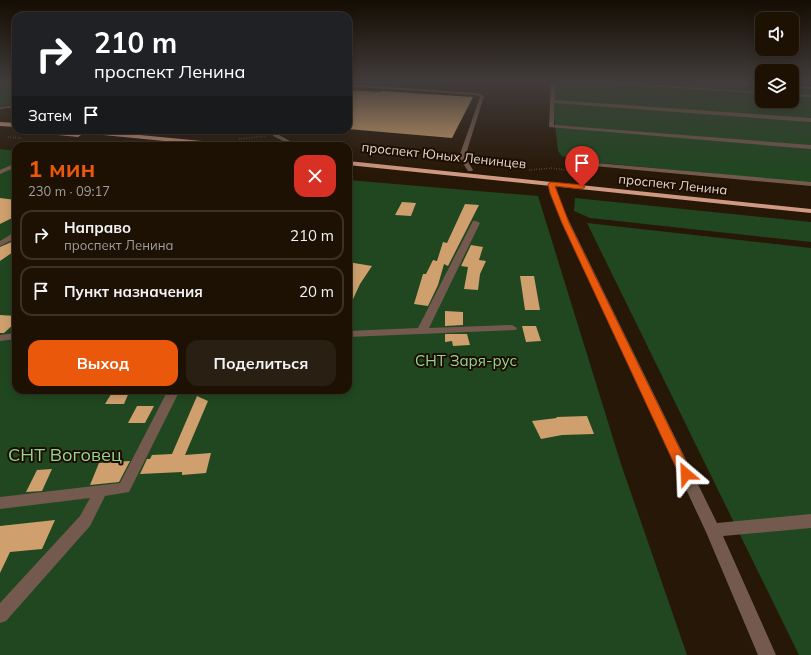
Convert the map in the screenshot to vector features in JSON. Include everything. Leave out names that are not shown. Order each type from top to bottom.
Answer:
[{"type":"main road","points":[[0,124],[12,125]]},
{"type":"main road","points":[[0,128],[12,129]]},
{"type":"main road","points":[[68,134],[148,142]]},
{"type":"main road","points":[[112,134],[194,142]]},
{"type":"main road","name":"проспект Юных Ленинцев","points":[[352,158],[538,177]]},
{"type":"main road","name":"проспект Юных Ленинцев","points":[[352,163],[532,182]]},
{"type":"main road","name":"проспект Ленина","points":[[538,177],[811,205]]},
{"type":"main road","name":"проспект Ленина","points":[[532,182],[811,211]]},
{"type":"street","points":[[470,170],[462,157],[477,112]]},
{"type":"street","points":[[552,112],[551,126],[811,147]]},
{"type":"street","points":[[696,112],[811,120]]},
{"type":"street","points":[[277,134],[276,136],[287,141],[286,142]]},
{"type":"street","points":[[574,163],[811,184]]},
{"type":"street","points":[[0,172],[12,167]]},
{"type":"street","points":[[551,184],[553,193],[566,223],[712,530],[767,655]]},
{"type":"street","points":[[422,331],[476,223]]},
{"type":"street","points":[[0,244],[12,237]]},
{"type":"street","points":[[352,334],[512,328]]},
{"type":"street","points":[[0,338],[12,336]]},
{"type":"street","points":[[0,503],[124,488],[172,394]]},
{"type":"street","points":[[0,615],[85,521],[99,494]]},
{"type":"street","points":[[712,530],[811,521]]},
{"type":"green space","points":[[553,112],[811,112],[811,183],[581,161],[562,156],[558,151]]},
{"type":"green space","points":[[0,149],[12,150],[12,394],[352,394],[352,180],[538,196],[621,464],[687,655],[0,655]]},
{"type":"green space","points":[[575,198],[811,222],[811,242],[590,218],[574,211]]},
{"type":"green space","points":[[587,223],[811,248],[811,655],[799,655]]},
{"type":"building","points":[[352,112],[466,112],[452,138],[352,129]]},
{"type":"building","points":[[0,198],[12,200],[12,218],[0,224]]},
{"type":"building","points":[[402,202],[416,203],[411,216],[395,215]]},
{"type":"building","points":[[465,204],[479,205],[448,266],[444,264],[438,285],[428,306],[414,304],[423,274],[426,274],[433,260],[437,261],[443,242],[447,243]]},
{"type":"building","points":[[12,242],[12,253],[0,261],[0,247]]},
{"type":"building","points":[[471,245],[483,247],[479,260],[486,261],[480,274],[478,290],[464,289],[468,267],[461,266]]},
{"type":"building","points":[[352,263],[372,266],[360,284],[352,301]]},
{"type":"building","points":[[520,276],[534,276],[540,310],[525,310]]},
{"type":"building","points":[[445,311],[463,312],[463,325],[445,326]]},
{"type":"building","points":[[0,315],[12,316],[12,326],[4,333],[0,333]]},
{"type":"building","points":[[522,326],[536,326],[541,341],[526,342]]},
{"type":"building","points":[[445,334],[467,334],[470,345],[453,346],[452,341],[445,342]]},
{"type":"building","points":[[111,394],[128,394],[124,404],[105,404]]},
{"type":"building","points":[[197,396],[208,401],[185,455],[211,453],[206,473],[182,475],[182,472],[140,474],[147,459],[150,459],[152,455],[172,454]]},
{"type":"building","points":[[137,406],[154,406],[145,423],[128,423]]},
{"type":"building","points":[[587,416],[594,434],[562,435],[541,439],[532,421],[557,418],[556,417]]},
{"type":"building","points":[[130,461],[119,482],[90,485],[99,463]]},
{"type":"building","points":[[52,469],[42,491],[26,492],[37,470]]},
{"type":"building","points":[[55,520],[42,549],[10,552],[0,573],[0,526]]},
{"type":"route","points":[[582,187],[551,184],[553,193],[566,223],[618,335],[686,474]]},
{"type":"park label","name":"СНТ Заря-рус","points":[[466,360]]},
{"type":"park label","name":"СНТ Воговец","points":[[65,454]]}]
